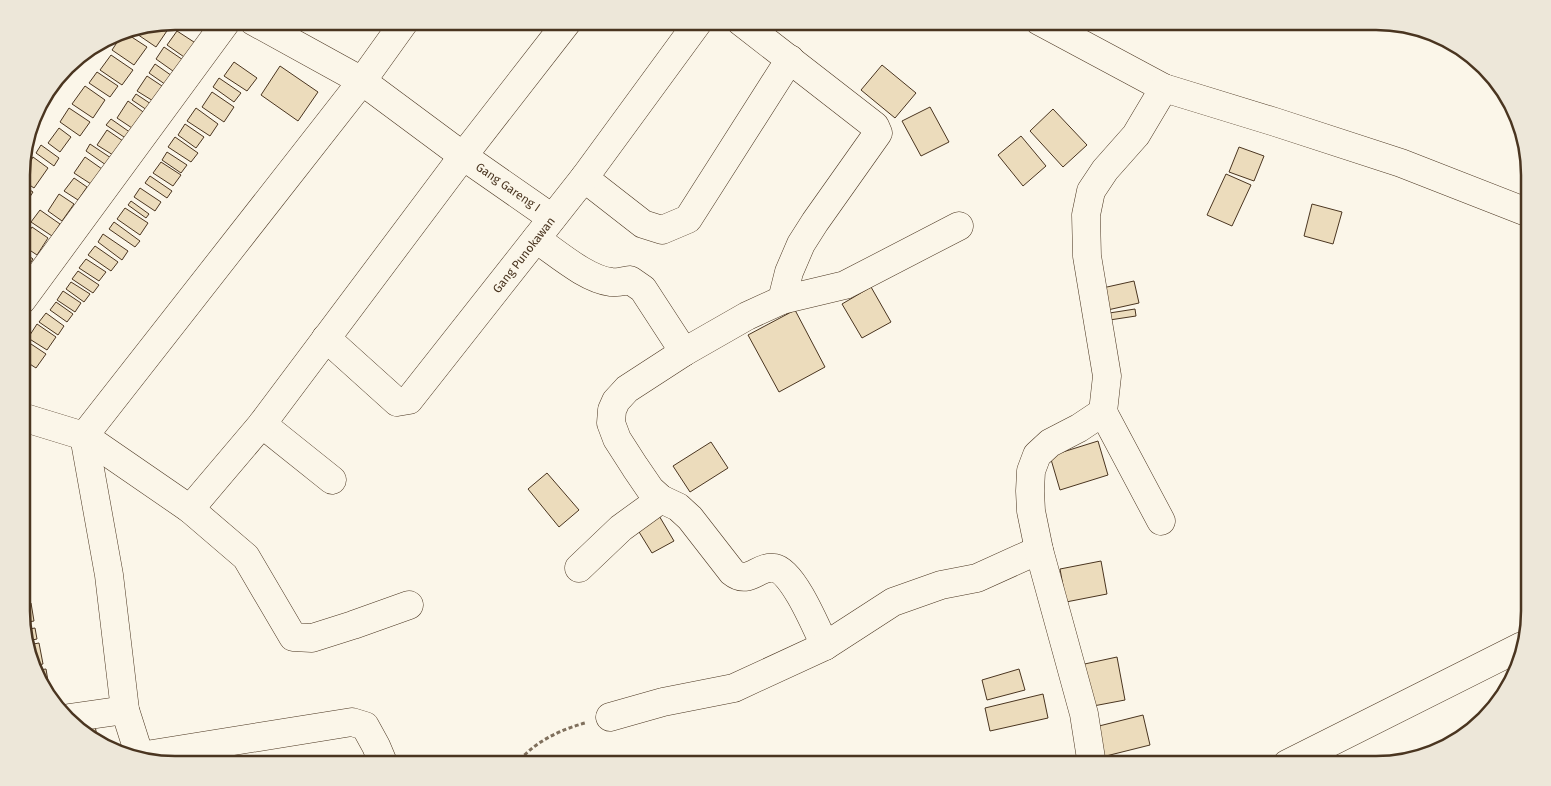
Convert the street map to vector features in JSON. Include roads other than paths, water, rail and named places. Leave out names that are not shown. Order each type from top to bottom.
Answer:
[{"type":"street","points":[[30,289],[220,30]]},
{"type":"street","name":"Gang Gareng I","points":[[269,30],[362,81],[463,156],[544,229],[585,272],[598,279],[612,282],[630,280],[643,289],[684,352]]},
{"type":"street","points":[[138,751],[125,710],[109,575],[84,436],[362,81],[399,30]]},
{"type":"street","points":[[190,509],[262,424],[463,156],[561,30]]},
{"type":"street","name":"Gang Punokawan","points":[[326,338],[397,402],[409,400],[584,178],[693,30]]},
{"type":"street","points":[[752,30],[875,126],[878,133],[801,244],[789,272],[782,300]]},
{"type":"street","points":[[1077,30],[1164,88],[1401,163],[1521,210]]},
{"type":"street","points":[[584,178],[643,224],[662,230],[688,219],[790,59]]},
{"type":"street","points":[[1161,521],[1103,412],[1107,376],[1087,256],[1086,215],[1091,191],[1105,170],[1136,135],[1164,88]]},
{"type":"street","points":[[825,646],[802,597],[789,577],[777,568],[768,568],[744,578],[737,577],[690,518],[678,507],[661,499],[650,489],[617,439],[611,423],[612,410],[616,401],[627,390],[684,352],[747,316],[782,300],[845,285],[959,226]]},
{"type":"street","points":[[1091,756],[1084,714],[1039,550],[1031,511],[1030,491],[1031,471],[1037,455],[1050,443],[1079,428],[1103,412]]},
{"type":"street","points":[[30,419],[84,436],[190,509],[246,557],[293,637],[312,638],[409,605]]},
{"type":"street","points":[[262,424],[332,480]]},
{"type":"street","points":[[579,568],[621,528],[661,499]]},
{"type":"street","points":[[610,716],[663,702],[734,688],[825,646],[893,602],[941,585],[977,578],[1039,550]]},
{"type":"street","points":[[1303,756],[1516,649]]},
{"type":"street","points":[[76,717],[125,710]]},
{"type":"street","points":[[152,754],[352,722],[364,726],[380,756]]}]
